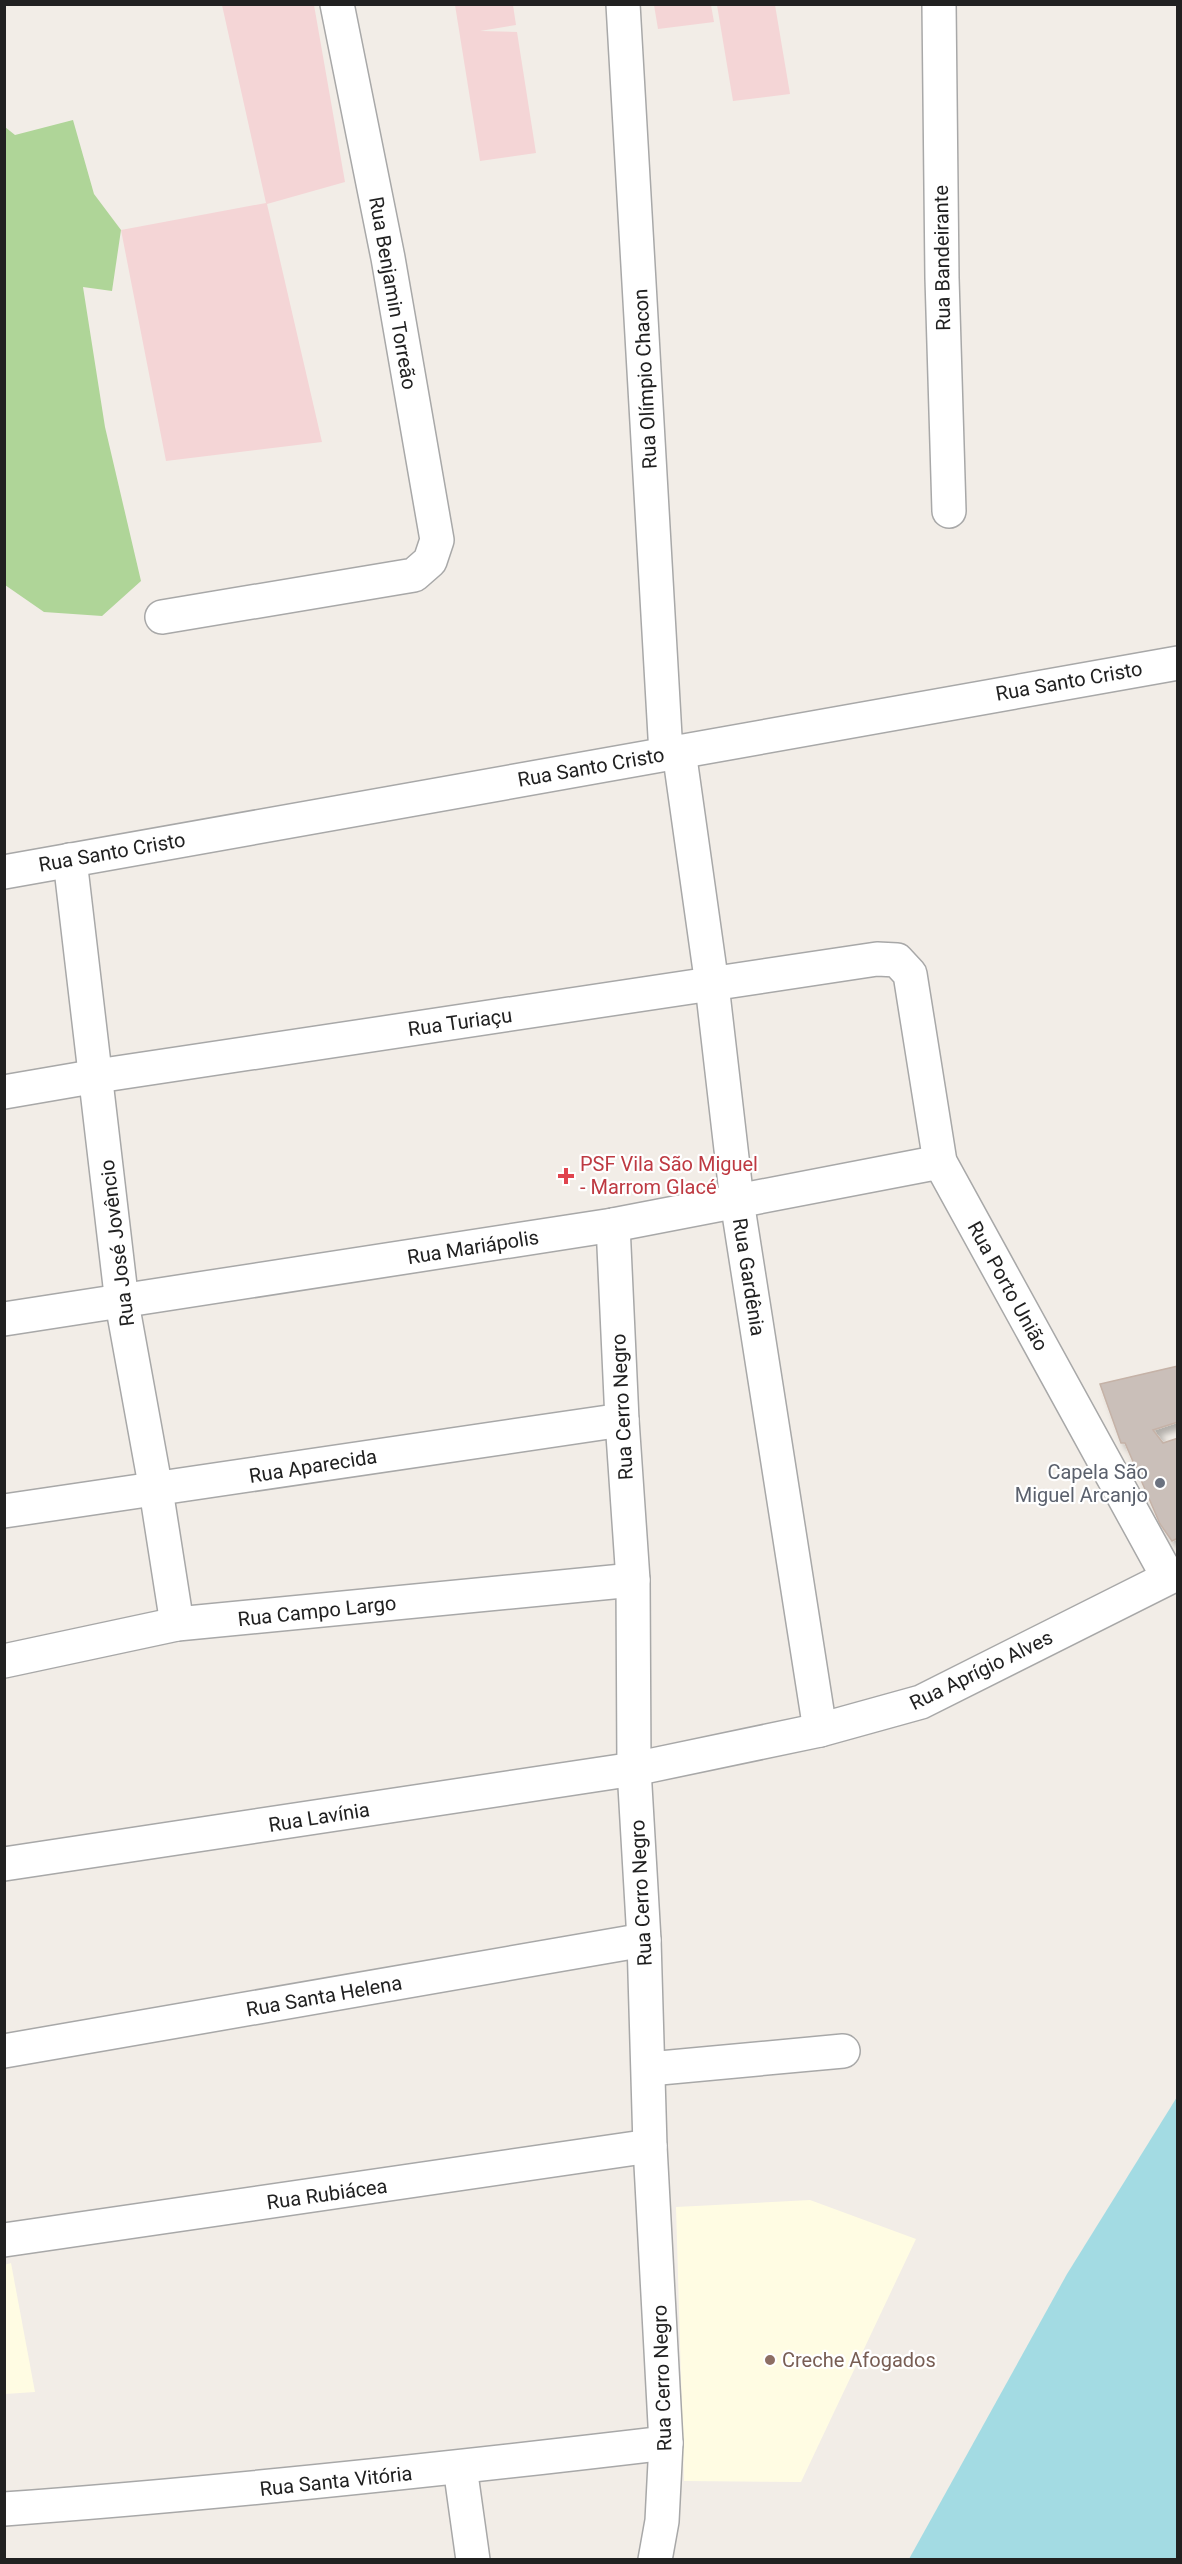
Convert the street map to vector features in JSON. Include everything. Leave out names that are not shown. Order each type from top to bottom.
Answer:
[{"type":"street","name":"Rua Benjamin Torreão","points":[[162,618],[414,575],[430,561],[437,540],[388,258],[337,4]]},
{"type":"street","name":"Rua Olímpio Chacon","points":[[623,4],[672,752]]},
{"type":"street","name":"Rua Bandeirante","points":[[939,4],[942,278],[949,511]]},
{"type":"street","name":"Rua Santo Cristo","points":[[4,872],[1178,663]]},
{"type":"street","name":"Rua Gardênia","points":[[672,752],[712,985],[736,1201],[820,1730]]},
{"type":"street","name":"Rua José Jovêncio","points":[[70,860],[122,1302],[156,1490],[177,1624]]},
{"type":"street","name":"Rua Turiaçu","points":[[4,1092],[97,1076],[877,959],[897,960],[910,974]]},
{"type":"street","name":"Rua Porto União","points":[[910,974],[940,1162],[1173,1575]]},
{"type":"street","name":"Rua Mariápolis","points":[[4,1319],[613,1225],[940,1162]]},
{"type":"street","name":"Rua Cerro Negro","points":[[613,1225],[622,1420],[633,1580],[634,1769],[644,1940],[650,2146],[666,2443],[662,2521],[655,2559]]},
{"type":"street","name":"Rua Aparecida","points":[[4,1511],[622,1420]]},
{"type":"street","name":"Rua Aprígio Alves","points":[[634,1769],[820,1730],[921,1702],[1173,1575]]},
{"type":"street","name":"Rua Campo Largo","points":[[4,1661],[177,1624],[633,1580]]},
{"type":"street","name":"Rua Lavínia","points":[[4,1864],[634,1769]]},
{"type":"street","name":"Rua Santa Helena","points":[[4,2051],[644,1940]]},
{"type":"street","points":[[649,2069],[843,2051]]},
{"type":"street","name":"Rua Rubiácea","points":[[4,2240],[650,2146]]},
{"type":"street","name":"Rua Santa Vitória","points":[[4,2509],[182,2496],[666,2443]]},
{"type":"street","points":[[460,2467],[473,2559]]},
{"type":"shaded area","points":[[222,5],[314,5],[345,182],[267,204],[322,442],[166,461],[121,230],[266,203]]},
{"type":"shaded area","points":[[455,5],[513,5],[516,25],[480,31],[517,32],[536,153],[480,161]]},
{"type":"shaded area","points":[[654,5],[711,5],[714,22],[658,29]]},
{"type":"shaded area","points":[[717,5],[775,5],[790,94],[733,101]]},
{"type":"shaded area","name":"Creche Afogados","points":[[810,2200],[916,2239],[801,2482],[684,2481],[676,2207]]},
{"type":"shaded area","points":[[11,2263],[35,2392],[5,2394],[4,2265]]},
{"type":"green space","points":[[73,120],[94,194],[121,230],[112,291],[83,287],[105,427],[141,581],[102,616],[44,612],[5,585],[5,127],[15,135]]},
{"type":"water","points":[[1177,2097],[1177,2559],[909,2559],[1067,2274]]},
{"type":"building","name":"Capela São Miguel Arcanjo","points":[[1178,1366],[1178,1422],[1153,1430],[1163,1443],[1178,1438],[1178,1538],[1172,1541],[1160,1524],[1125,1443],[1121,1443],[1100,1384]]},
{"type":"place","name":"PSF Vila São Miguel - Marrom Glacé","points":[[566,1176]]},
{"type":"place","name":"Capela São Miguel Arcanjo","points":[[1160,1483]]},
{"type":"place","name":"Creche Afogados","points":[[770,2360]]}]
